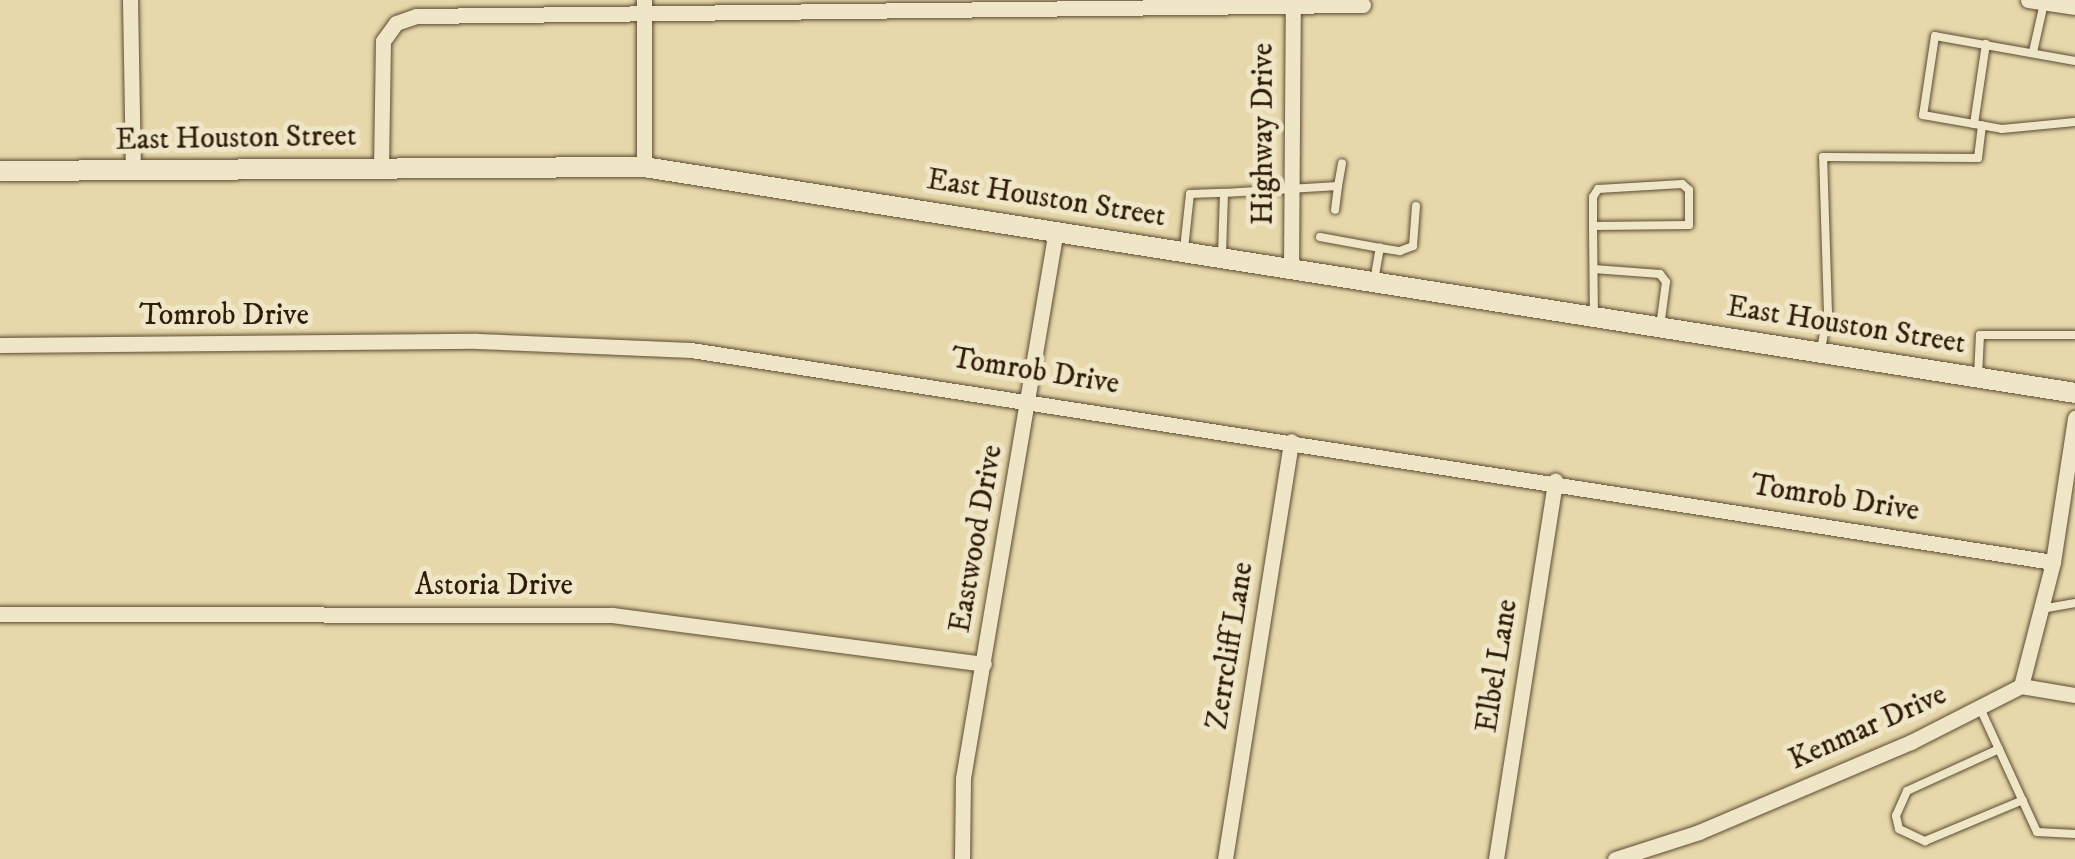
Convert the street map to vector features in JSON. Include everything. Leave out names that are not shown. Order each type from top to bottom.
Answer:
[{"type":"main road","name":"East Houston Street","points":[[0,172],[644,167],[2075,393]]},
{"type":"street","points":[[130,0],[132,170]]},
{"type":"street","points":[[2036,1],[2075,8]]},
{"type":"street","points":[[381,168],[383,40],[396,23],[416,16],[645,7],[1292,2],[1363,5]]},
{"type":"street","name":"Highway Drive","points":[[1291,268],[1292,2]]},
{"type":"street","points":[[644,167],[645,7]]},
{"type":"street","name":"Eastwood Drive","points":[[962,859],[963,778],[1056,230]]},
{"type":"street","name":"Tomrob Drive","points":[[0,345],[478,341],[692,350],[1029,399],[2052,562]]},
{"type":"street","points":[[2075,418],[2052,562],[2021,686],[2075,695]]},
{"type":"street","name":"Zerrcliff Lane","points":[[1225,859],[1291,440]]},
{"type":"street","name":"Elbel Lane","points":[[1496,859],[1555,481]]},
{"type":"street","name":"Astoria Drive","points":[[0,614],[612,615],[984,664]]},
{"type":"street","name":"Kenmar Drive","points":[[1616,859],[1699,832],[1980,708],[2021,686]]},
{"type":"lane","points":[[2033,52],[2036,1]]},
{"type":"lane","points":[[2075,61],[1935,36],[1924,116],[1978,124],[2075,122]]},
{"type":"lane","points":[[1820,352],[1828,312],[1823,158],[1978,158],[1986,44]]},
{"type":"lane","points":[[1335,210],[1342,163]]},
{"type":"lane","points":[[1593,226],[1690,225],[1690,190],[1682,184],[1598,189],[1593,226],[1594,316]]},
{"type":"lane","points":[[1184,250],[1190,194],[1338,186]]},
{"type":"lane","points":[[1222,257],[1224,193]]},
{"type":"lane","points":[[1320,237],[1400,252],[1413,246],[1416,206]]},
{"type":"lane","points":[[1374,281],[1380,248]]},
{"type":"lane","points":[[1594,269],[1660,274],[1666,282],[1660,327]]},
{"type":"lane","points":[[1978,378],[1980,335],[2075,335]]},
{"type":"lane","points":[[2041,609],[2075,602]]},
{"type":"lane","points":[[1980,708],[2038,832],[2075,834]]},
{"type":"lane","points":[[1999,749],[1907,790],[1896,816],[1899,829],[1925,841],[2023,800]]}]
